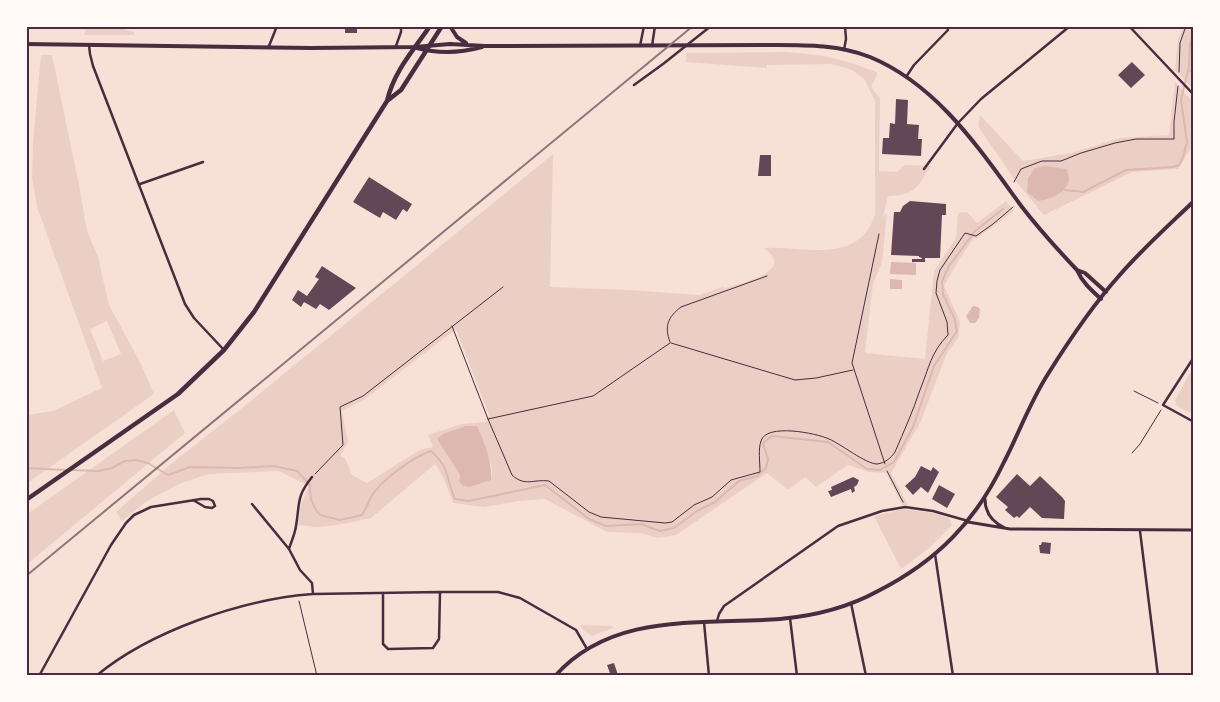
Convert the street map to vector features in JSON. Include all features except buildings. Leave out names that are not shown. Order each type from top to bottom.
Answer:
[{"type":"main road","points":[[26,500],[178,394],[224,350],[254,312],[387,101],[391,85],[430,26]]},
{"type":"main road","points":[[387,101],[401,90],[442,26]]},
{"type":"main road","points":[[450,26],[459,39],[468,44]]},
{"type":"main road","points":[[26,44],[311,48],[415,47],[431,44],[485,46],[697,45],[817,46],[844,50],[869,57],[906,77],[928,94],[958,123],[1042,231],[1077,270],[1080,278],[1101,299]]},
{"type":"main road","points":[[415,47],[427,51],[446,52],[485,46]]},
{"type":"main road","points":[[554,676],[587,649],[620,634],[640,629],[674,623],[790,618],[851,603],[874,594],[936,554],[968,522],[985,499],[1041,386],[1106,292],[1135,259],[1194,201]]},
{"type":"main road","points":[[1077,270],[1085,272],[1106,292]]},
{"type":"street","points":[[269,46],[277,26]]},
{"type":"street","points":[[396,47],[401,26]]},
{"type":"street","points":[[640,46],[644,26]]},
{"type":"street","points":[[654,46],[655,26]]},
{"type":"street","points":[[634,85],[664,64],[711,26]]},
{"type":"street","points":[[844,50],[846,39],[845,26]]},
{"type":"street","points":[[906,77],[914,65],[948,30],[947,26]]},
{"type":"street","points":[[924,169],[958,123],[997,85],[1070,26]]},
{"type":"street","points":[[1129,26],[1194,96]]},
{"type":"street","points":[[89,45],[93,66],[186,304],[194,318],[224,350]]},
{"type":"street","points":[[140,184],[203,162]]},
{"type":"street","points":[[1194,357],[1163,405],[1194,422]]},
{"type":"street","points":[[1189,364],[1194,364]]},
{"type":"street","points":[[289,550],[296,526],[298,504],[304,488],[312,477]]},
{"type":"street","points":[[39,676],[111,545],[126,523],[134,515],[145,509],[193,500],[209,499],[213,501],[215,506],[208,508],[193,500]]},
{"type":"street","points":[[985,499],[986,509],[990,517],[998,524],[1010,529]]},
{"type":"street","points":[[252,504],[289,550],[300,570],[312,583],[313,594]]},
{"type":"street","points":[[718,621],[719,612],[724,606],[838,526],[882,511],[904,507],[933,511],[968,522],[1010,529],[1194,530]]},
{"type":"street","points":[[1140,531],[1158,676]]},
{"type":"street","points":[[936,554],[953,676]]},
{"type":"street","points":[[383,594],[383,644],[388,649],[433,648],[439,639],[440,592]]},
{"type":"street","points":[[96,676],[136,648],[165,633],[211,616],[262,602],[313,594],[498,592],[520,598],[576,630],[587,649]]},
{"type":"street","points":[[851,603],[866,676]]},
{"type":"street","points":[[790,618],[797,676]]},
{"type":"street","points":[[704,622],[709,676]]},
{"type":"path","points":[[1014,182],[1021,169],[1042,161],[1060,161],[1114,143],[1136,139],[1174,139]]},
{"type":"path","points":[[452,326],[488,419],[512,475],[516,479],[522,482],[541,480],[549,482],[589,512],[601,517],[657,523],[672,522],[694,505],[712,497],[731,480],[760,472],[761,441],[765,434],[774,430],[827,438],[849,449],[866,461],[877,464],[890,458],[895,452],[938,345],[948,335],[946,322],[936,293],[940,270],[966,233],[976,236],[1013,206]]},
{"type":"path","points":[[879,234],[852,363],[885,464]]},
{"type":"path","points":[[670,343],[667,333],[668,322],[681,307],[767,276]]},
{"type":"path","points":[[312,477],[343,445],[340,408],[363,396],[503,287]]},
{"type":"path","points":[[670,343],[795,380],[816,378],[854,370]]},
{"type":"path","points":[[488,419],[593,396],[670,343]]},
{"type":"path","points":[[1132,453],[1140,444],[1163,405],[1134,391]]},
{"type":"path","points":[[887,471],[904,502],[904,507]]},
{"type":"path","points":[[297,595],[317,676]]},
{"type":"shaded area","points":[[87,26],[113,26],[134,32],[134,35],[84,35]]},
{"type":"shaded area","points":[[1183,26],[1194,26],[1194,90],[1175,70],[1178,39]]},
{"type":"shaded area","points":[[785,52],[810,54],[855,64],[878,73],[871,87],[880,98],[879,171],[897,172],[905,165],[931,166],[911,192],[888,196],[883,217],[887,213],[882,262],[873,284],[865,353],[925,359],[934,271],[956,238],[958,213],[967,212],[977,223],[1006,201],[1014,211],[976,239],[974,238],[944,286],[960,322],[958,338],[947,353],[920,423],[891,473],[908,505],[902,505],[886,473],[869,472],[848,465],[816,487],[805,477],[788,490],[767,473],[676,535],[658,538],[640,533],[607,532],[545,499],[518,501],[484,507],[453,503],[443,477],[435,464],[371,518],[338,525],[317,527],[298,525],[301,505],[309,486],[279,471],[209,474],[179,484],[147,501],[122,521],[116,512],[172,463],[553,154],[550,287],[699,295],[723,287],[724,289],[763,275],[773,265],[774,260],[764,248],[833,249],[857,241],[871,225],[875,214],[875,101],[864,79],[852,70],[832,64],[767,65],[767,68],[686,62],[686,53]],"holes":[[[456,329],[489,415],[486,422],[462,424],[428,435],[433,447],[420,450],[367,483],[352,475],[345,458],[340,456],[348,442],[342,411],[365,399]],[[437,439],[483,440],[492,469],[491,480],[470,487],[463,486],[459,481],[460,475]]]},
{"type":"shaded area","points":[[41,55],[52,55],[87,231],[98,257],[109,305],[141,364],[154,394],[26,484],[26,415],[53,411],[102,388],[37,207],[32,177],[33,142]],"holes":[[[107,321],[121,354],[103,361],[90,329]]]},
{"type":"shaded area","points":[[1175,82],[1194,103],[1194,149],[1191,148],[1178,169],[1132,172],[1044,215],[1014,179],[978,126],[980,115],[1023,161],[1071,153],[1120,138],[1169,135]],"holes":[[[1030,173],[1038,201],[1027,189]]]},
{"type":"shaded area","points":[[1045,166],[1066,169],[1069,182],[1057,195],[1038,201],[1027,192],[1028,178],[1035,168]]},
{"type":"shaded area","points":[[891,262],[916,263],[916,275],[890,274]]},
{"type":"shaded area","points":[[890,279],[902,280],[902,289],[890,289]]},
{"type":"shaded area","points":[[973,306],[980,309],[979,318],[975,323],[970,323],[966,316]]},
{"type":"shaded area","points":[[1190,373],[1193,374],[1193,409],[1189,413],[1176,405],[1175,400]]},
{"type":"shaded area","points":[[174,410],[185,433],[26,565],[26,515]]},
{"type":"shaded area","points":[[466,426],[477,426],[483,439],[491,473],[491,480],[470,487],[463,486],[459,481],[460,475],[437,439],[445,433]]},
{"type":"shaded area","points":[[904,509],[939,514],[949,518],[952,525],[928,549],[901,569],[874,516]]},
{"type":"shaded area","points":[[580,625],[612,626],[613,628],[592,636],[583,630]]},
{"type":"waterway","points":[[1065,190],[1083,192],[1126,170],[1179,165],[1187,142],[1181,100],[1189,66],[1190,44],[1194,30]]},
{"type":"waterway","points":[[1188,72],[1194,68]]},
{"type":"waterway","points":[[71,470],[99,471],[112,468],[125,461],[136,460],[148,463],[168,475],[190,467],[239,468],[274,466],[297,471],[310,485],[312,501],[320,515],[340,520],[362,515],[371,497],[382,483],[407,464],[431,451],[445,468],[455,499],[469,501],[545,485],[589,519],[606,526],[641,524],[660,531],[674,528],[697,511],[715,502],[739,481],[757,476],[766,468],[768,459],[763,443],[772,436],[828,442],[867,469],[880,470],[894,462],[913,427],[934,366],[957,331],[955,320],[943,294],[942,281],[949,266],[975,231],[1003,209]]},
{"type":"waterway","points":[[26,468],[66,470]]},
{"type":"railway","points":[[26,576],[693,26]]}]
